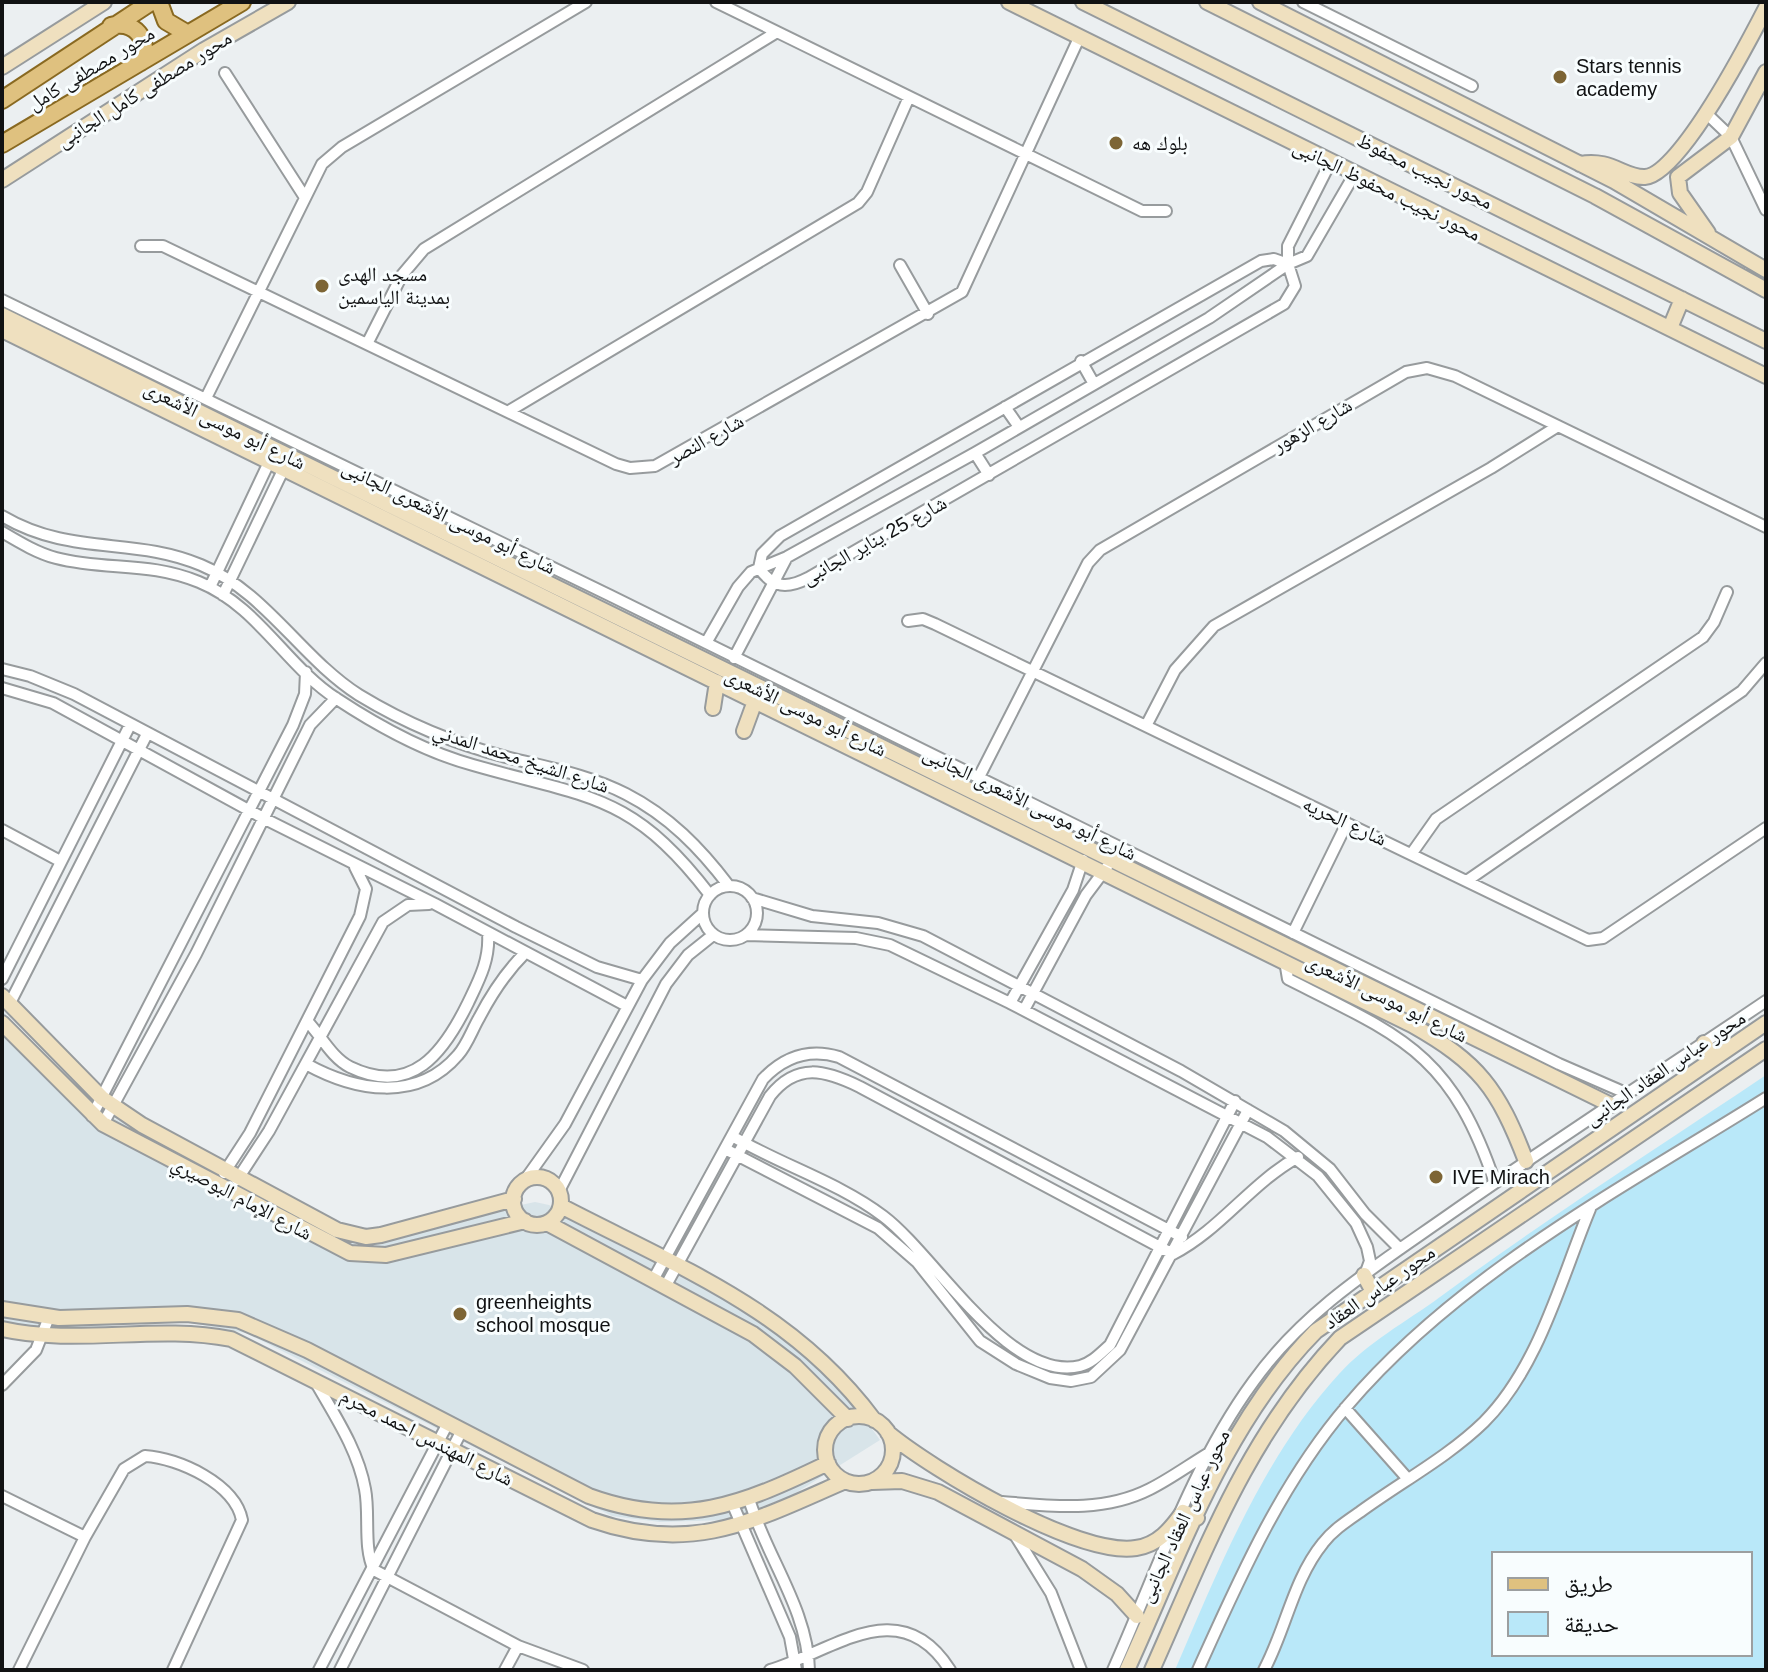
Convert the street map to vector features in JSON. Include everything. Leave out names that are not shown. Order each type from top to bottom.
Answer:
[{"type":"main road","name":"محور مصطفى كامل","points":[[2,100],[151,2]]},
{"type":"main road","points":[[159,2],[166,21],[188,34]]},
{"type":"main road","name":"محور مصطفى كامل","points":[[2,144],[242,2]]},
{"type":"main road","points":[[109,27],[125,25],[139,33],[145,50],[141,62]]},
{"type":"street","points":[[2,67],[104,2]]},
{"type":"street","name":"محور مصطفى كامل الجانبى","points":[[2,180],[204,50],[288,2]]},
{"type":"street","points":[[206,398],[322,164],[342,147],[586,2]]},
{"type":"street","points":[[716,2],[1142,211],[1166,211]]},
{"type":"street","name":"محور نجيب محفوظ الجانبى","points":[[1009,2],[1766,376]]},
{"type":"street","name":"محور نجيب محفوظ","points":[[1083,2],[1766,341]]},
{"type":"street","points":[[1207,2],[1595,196],[1766,290]]},
{"type":"street","points":[[1260,2],[1643,197],[1766,270]]},
{"type":"street","points":[[1303,2],[1472,86]]},
{"type":"street","points":[[1579,164],[1603,162],[1649,176],[1708,115],[1766,8]]},
{"type":"street","points":[[367,344],[402,275],[424,249],[777,32]]},
{"type":"street","name":"شارع النصر","points":[[141,246],[163,246],[616,464],[642,469],[655,466],[962,292],[1079,38]]},
{"type":"street","points":[[1716,243],[1683,198],[1677,183],[1684,170],[1731,137],[1766,72]]},
{"type":"street","points":[[225,73],[304,196]]},
{"type":"street","points":[[1403,101],[1415,80]]},
{"type":"street","points":[[509,411],[858,203],[867,192],[909,97]]},
{"type":"street","points":[[1708,115],[1731,137],[1766,210]]},
{"type":"street","name":"شارع 25 يناير الجانبى","points":[[759,568],[773,584],[798,584],[1284,304],[1295,286],[1288,264],[1288,246],[1330,163]]},
{"type":"street","points":[[706,643],[738,587],[759,568],[787,557],[975,453],[1209,318],[1288,264],[1307,256],[1354,175]]},
{"type":"street","points":[[759,568],[762,554],[780,536],[1081,361],[1261,261],[1274,259],[1288,264]]},
{"type":"street","points":[[900,265],[928,314]]},
{"type":"street","points":[[1670,328],[1682,299]]},
{"type":"street","name":"شارع أبو موسى الأشعرى الجانبى","points":[[2,300],[1559,1064],[1628,1094]]},
{"type":"street","name":"شارع أبو موسى الأشعرى","points":[[2,315],[272,456]]},
{"type":"street","name":"شارع أبو موسى الأشعرى","points":[[2,330],[287,463],[1414,1019],[1474,1067],[1498,1101],[1526,1161]]},
{"type":"street","points":[[1081,361],[1094,384]]},
{"type":"street","name":"شارع الزهور","points":[[979,777],[1088,563],[1100,550],[1406,372],[1427,368],[1441,370],[1766,527]]},
{"type":"street","points":[[1005,407],[1019,427]]},
{"type":"street","points":[[1147,724],[1175,670],[1214,626],[1491,468],[1558,426]]},
{"type":"street","points":[[975,453],[989,475]]},
{"type":"street","points":[[210,587],[272,456]]},
{"type":"street","points":[[223,595],[287,463]]},
{"type":"street","name":"شارع أبو موسى الأشعرى","points":[[287,463],[437,550],[516,590],[597,630],[717,682],[812,736],[855,744]]},
{"type":"street","name":"شارع الشيخ محمد المدني","points":[[2,516],[43,536],[66,543],[159,553],[217,572],[230,579],[324,668],[360,695],[449,739],[509,758],[570,771],[626,794],[677,827],[699,848],[729,886]]},
{"type":"street","name":"شارع الشيخ محمد المدني","points":[[2,532],[55,558],[158,569],[210,587],[262,626],[336,698],[440,753],[471,765],[584,794],[619,809],[672,849],[710,895]]},
{"type":"street","points":[[734,658],[787,557]]},
{"type":"street","points":[[1412,853],[1436,819],[1703,637],[1711,628],[1727,592]]},
{"type":"street","name":"شارع الحريه","points":[[908,621],[923,619],[1033,669],[1580,937],[1595,941],[1766,828]]},
{"type":"street","points":[[1468,880],[1742,691],[1766,663]]},
{"type":"street","points":[[2,669],[54,685],[516,927],[597,967],[642,980]]},
{"type":"street","points":[[108,1103],[301,706],[306,672]]},
{"type":"street","points":[[713,708],[717,682]]},
{"type":"street","points":[[2,688],[53,703],[249,811],[435,904],[627,1006]]},
{"type":"street","points":[[98,1120],[265,819],[310,725],[336,698]]},
{"type":"street","points":[[744,731],[755,701]]},
{"type":"street","points":[[2,979],[130,725]]},
{"type":"street","points":[[6,1000],[147,734]]},
{"type":"street","points":[[1293,933],[1347,823]]},
{"type":"street","points":[[2,830],[60,861]]},
{"type":"street","points":[[1010,1003],[1073,890],[1085,856]]},
{"type":"street","points":[[384,880],[392,864]]},
{"type":"street","points":[[233,1173],[250,1133],[363,909],[366,889],[354,865]]},
{"type":"street","points":[[1024,1010],[1086,895],[1107,867]]},
{"type":"street","name":"شارع أبو موسى الأشعرى","points":[[1107,867],[1285,961],[1611,1105]]},
{"type":"street","points":[[874,1420],[848,1419],[775,1349],[730,1320],[547,1223],[525,1221],[518,1214],[514,1199],[565,1124],[642,980],[670,943],[702,914],[710,895],[729,886],[742,889],[752,898],[812,916],[901,928],[1020,985],[1235,1101],[1319,1158],[1365,1214],[1400,1249]]},
{"type":"street","points":[[746,935],[756,918],[752,898]]},
{"type":"street","points":[[223,1188],[306,1064],[383,922],[408,905],[435,904]]},
{"type":"street","points":[[702,914],[713,935],[726,940],[746,935],[873,940],[923,959],[1241,1124],[1298,1157],[1356,1223],[1370,1261],[1364,1275],[1372,1290]]},
{"type":"street","points":[[508,943],[516,927]]},
{"type":"street","points":[[308,1022],[338,1058],[368,1073],[393,1075],[425,1065],[449,1041],[482,975],[488,933]]},
{"type":"street","points":[[547,1223],[666,984],[688,955],[713,935]]},
{"type":"street","points":[[306,1064],[350,1083],[375,1088],[419,1084],[438,1074],[460,1054],[498,983],[525,953]]},
{"type":"street","points":[[1285,961],[1288,979],[1406,1041],[1429,1061],[1458,1100],[1495,1183]]},
{"type":"street","name":"شارع الإمام البوصيري","points":[[6,1000],[108,1103],[337,1230],[366,1237],[514,1199]]},
{"type":"street","name":"محور عباس العقاد الجانبى","points":[[1113,1670],[1137,1616],[1190,1515],[1210,1452],[1251,1383],[1285,1342],[1325,1304],[1400,1249],[1766,1001]]},
{"type":"street","points":[[1406,1041],[1414,1019]]},
{"type":"street","name":"شارع الإمام البوصيري","points":[[2,1023],[98,1120],[333,1246],[368,1256],[386,1255],[525,1221]]},
{"type":"street","name":"محور عباس العقاد","points":[[1127,1670],[1190,1515],[1264,1390],[1316,1331],[1766,1023]]},
{"type":"street","points":[[1704,1043],[1714,1058]]},
{"type":"street","name":"محور عباس العقاد","points":[[1152,1670],[1257,1443],[1308,1372],[1340,1338],[1766,1049]]},
{"type":"street","points":[[671,1263],[725,1149],[763,1079],[775,1066],[797,1056],[822,1053],[839,1057],[888,1082],[1182,1237]]},
{"type":"street","points":[[819,1071],[822,1053]]},
{"type":"street","points":[[659,1283],[775,1089],[794,1074],[819,1071],[836,1075],[1173,1254]]},
{"type":"street","points":[[880,1099],[888,1082]]},
{"type":"street","points":[[1198,1670],[1275,1511],[1345,1408],[1385,1366],[1469,1292],[1590,1209],[1766,1098]]},
{"type":"street","points":[[732,1136],[856,1198],[885,1218],[933,1263],[990,1331],[1018,1349],[1068,1368],[1083,1366],[1110,1345],[1235,1101]]},
{"type":"street","points":[[725,1149],[878,1228],[917,1262],[980,1341],[1016,1364],[1050,1378],[1071,1381],[1091,1377],[1120,1350],[1248,1110]]},
{"type":"street","points":[[1173,1254],[1191,1244],[1267,1176],[1298,1157]]},
{"type":"street","points":[[525,1180],[545,1179],[560,1199],[743,1301],[798,1337],[835,1371],[874,1420],[940,1472],[1055,1529],[1113,1548],[1136,1548],[1157,1541],[1190,1515]]},
{"type":"street","points":[[1264,1670],[1281,1634],[1295,1591],[1323,1543],[1484,1421],[1511,1388],[1533,1349],[1590,1209]]},
{"type":"street","points":[[1356,1223],[1365,1214]]},
{"type":"street","points":[[878,1228],[885,1218]]},
{"type":"street","name":"شارع المهندس احمد محرم","points":[[2,1309],[49,1317],[187,1314],[238,1320],[297,1345],[589,1496],[627,1508],[687,1513],[733,1505],[828,1463]]},
{"type":"street","points":[[2,1385],[36,1350],[44,1337],[49,1317]]},
{"type":"street","name":"شارع المهندس احمد محرم","points":[[2,1329],[44,1337],[211,1335],[252,1347],[452,1451],[616,1528],[640,1534],[691,1536],[740,1527],[845,1481]]},
{"type":"street","points":[[314,1380],[344,1431],[361,1473],[368,1507],[370,1560],[374,1570],[518,1646],[583,1670]]},
{"type":"street","points":[[1345,1408],[1407,1478]]},
{"type":"street","points":[[848,1419],[828,1437],[828,1463],[845,1481],[902,1481],[919,1485],[1090,1574],[1117,1594],[1137,1616]]},
{"type":"street","points":[[319,1670],[374,1570],[448,1423]]},
{"type":"street","points":[[340,1670],[462,1430]]},
{"type":"street","points":[[872,1482],[892,1461],[893,1451],[888,1433]]},
{"type":"street","points":[[1001,1502],[1060,1506],[1112,1503],[1151,1489],[1210,1452]]},
{"type":"street","points":[[19,1670],[85,1537],[124,1469],[136,1458],[153,1457],[190,1470],[233,1497],[239,1508],[239,1533],[173,1670]]},
{"type":"street","points":[[2,1496],[85,1537]]},
{"type":"street","points":[[749,1499],[755,1520],[802,1624],[809,1654],[809,1670]]},
{"type":"street","points":[[733,1505],[740,1527],[786,1626],[796,1665]]},
{"type":"street","points":[[1015,1535],[1051,1593],[1081,1670]]},
{"type":"street","points":[[770,1670],[796,1665],[809,1654],[867,1631],[886,1629],[924,1640],[939,1653],[950,1670]]},
{"type":"street","points":[[505,1670],[518,1646]]},
{"type":"shaded area","points":[[2,1010],[79,1094],[99,1110],[330,1234],[353,1240],[535,1202],[549,1205],[672,1270],[782,1334],[854,1404],[880,1440],[791,1496],[728,1520],[660,1522],[612,1516],[246,1333],[191,1323],[134,1323],[83,1329],[16,1326],[2,1321]]},
{"type":"green space","points":[[1766,1075],[1766,1670],[1175,1670],[1245,1515],[1265,1477],[1312,1406],[1362,1352],[1561,1212]]},
{"type":"place","name":"Stars tennis academy","points":[[1560,77]]},
{"type":"place","name":"بلوك هه","points":[[1116,143]]},
{"type":"place","name":"مسجد الهدى بمدينة الياسمين","points":[[322,286]]},
{"type":"place","name":"IVE Mirach","points":[[1436,1177]]},
{"type":"place","name":"greenheights school mosque","points":[[460,1314]]}]
